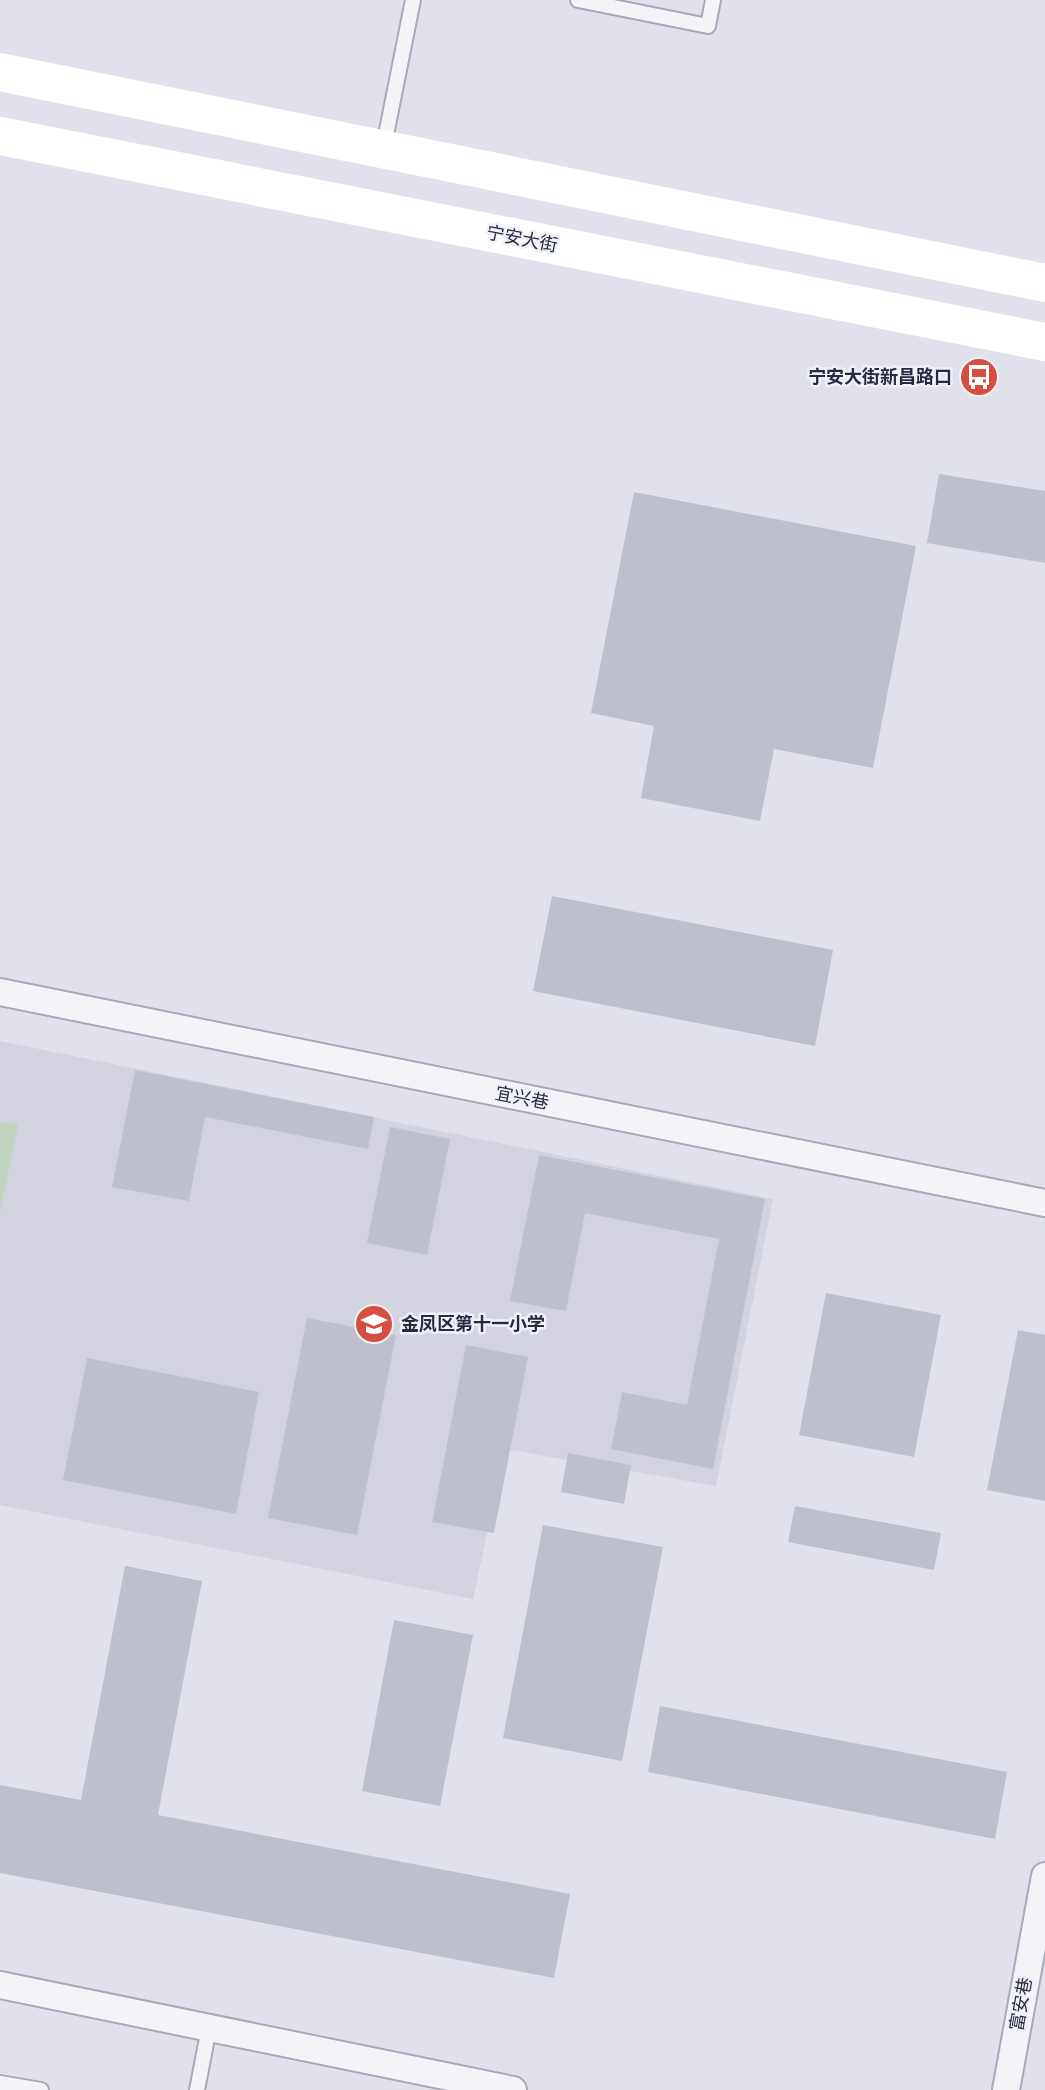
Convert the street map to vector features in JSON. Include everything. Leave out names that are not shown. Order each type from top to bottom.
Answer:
[{"type":"main road","points":[[0,72],[1045,282]]},
{"type":"main road","name":"宁安大街","points":[[0,136],[1045,342]]},
{"type":"street","name":"宜兴巷","points":[[0,992],[1045,1203]]},
{"type":"street","name":"富安巷","points":[[1006,2090],[1045,1877]]},
{"type":"street","points":[[0,1985],[513,2090]]},
{"type":"lane","points":[[383,150],[413,0]]},
{"type":"lane","points":[[578,0],[708,26],[713,0]]},
{"type":"lane","points":[[197,2090],[209,2028]]},
{"type":"lane","points":[[0,2083],[41,2090]]},
{"type":"shaded area","name":"金凤区第十一小学","points":[[0,1041],[773,1199],[716,1486],[505,1449],[473,1599],[0,1505]]},
{"type":"green space","points":[[0,1121],[18,1125],[0,1212]]},
{"type":"building","points":[[939,474],[1045,491],[1045,563],[927,543]]},
{"type":"building","points":[[634,492],[916,546],[873,768],[774,749],[760,821],[641,798],[654,726],[591,713]]},
{"type":"building","points":[[552,896],[833,950],[815,1046],[533,991]]},
{"type":"building","points":[[135,1070],[374,1117],[368,1149],[205,1117],[189,1201],[112,1187]]},
{"type":"building","points":[[390,1127],[450,1139],[427,1255],[367,1243]]},
{"type":"building","points":[[539,1155],[765,1199],[713,1469],[611,1449],[622,1392],[687,1405],[719,1239],[585,1213],[566,1311],[510,1301]]},
{"type":"building","points":[[826,1293],[941,1315],[914,1457],[799,1435]]},
{"type":"building","points":[[307,1318],[396,1335],[357,1535],[268,1518]]},
{"type":"building","points":[[1018,1330],[1045,1335],[1045,1501],[987,1490]]},
{"type":"building","points":[[466,1345],[528,1357],[494,1533],[432,1522]]},
{"type":"building","points":[[87,1358],[259,1392],[236,1514],[63,1480]]},
{"type":"building","points":[[568,1453],[631,1465],[624,1504],[561,1492]]},
{"type":"building","points":[[795,1506],[941,1533],[934,1570],[788,1542]]},
{"type":"building","points":[[543,1525],[663,1547],[622,1761],[503,1738]]},
{"type":"building","points":[[125,1566],[202,1581],[158,1815],[570,1894],[554,1978],[0,1873],[0,1785],[81,1800]]},
{"type":"building","points":[[394,1620],[473,1635],[440,1806],[362,1791]]},
{"type":"building","points":[[660,1706],[1007,1772],[995,1839],[648,1772]]},
{"type":"place","name":"宁安大街新昌路口","points":[[979,377]]},
{"type":"place","name":"金凤区第十一小学","points":[[374,1324]]}]
